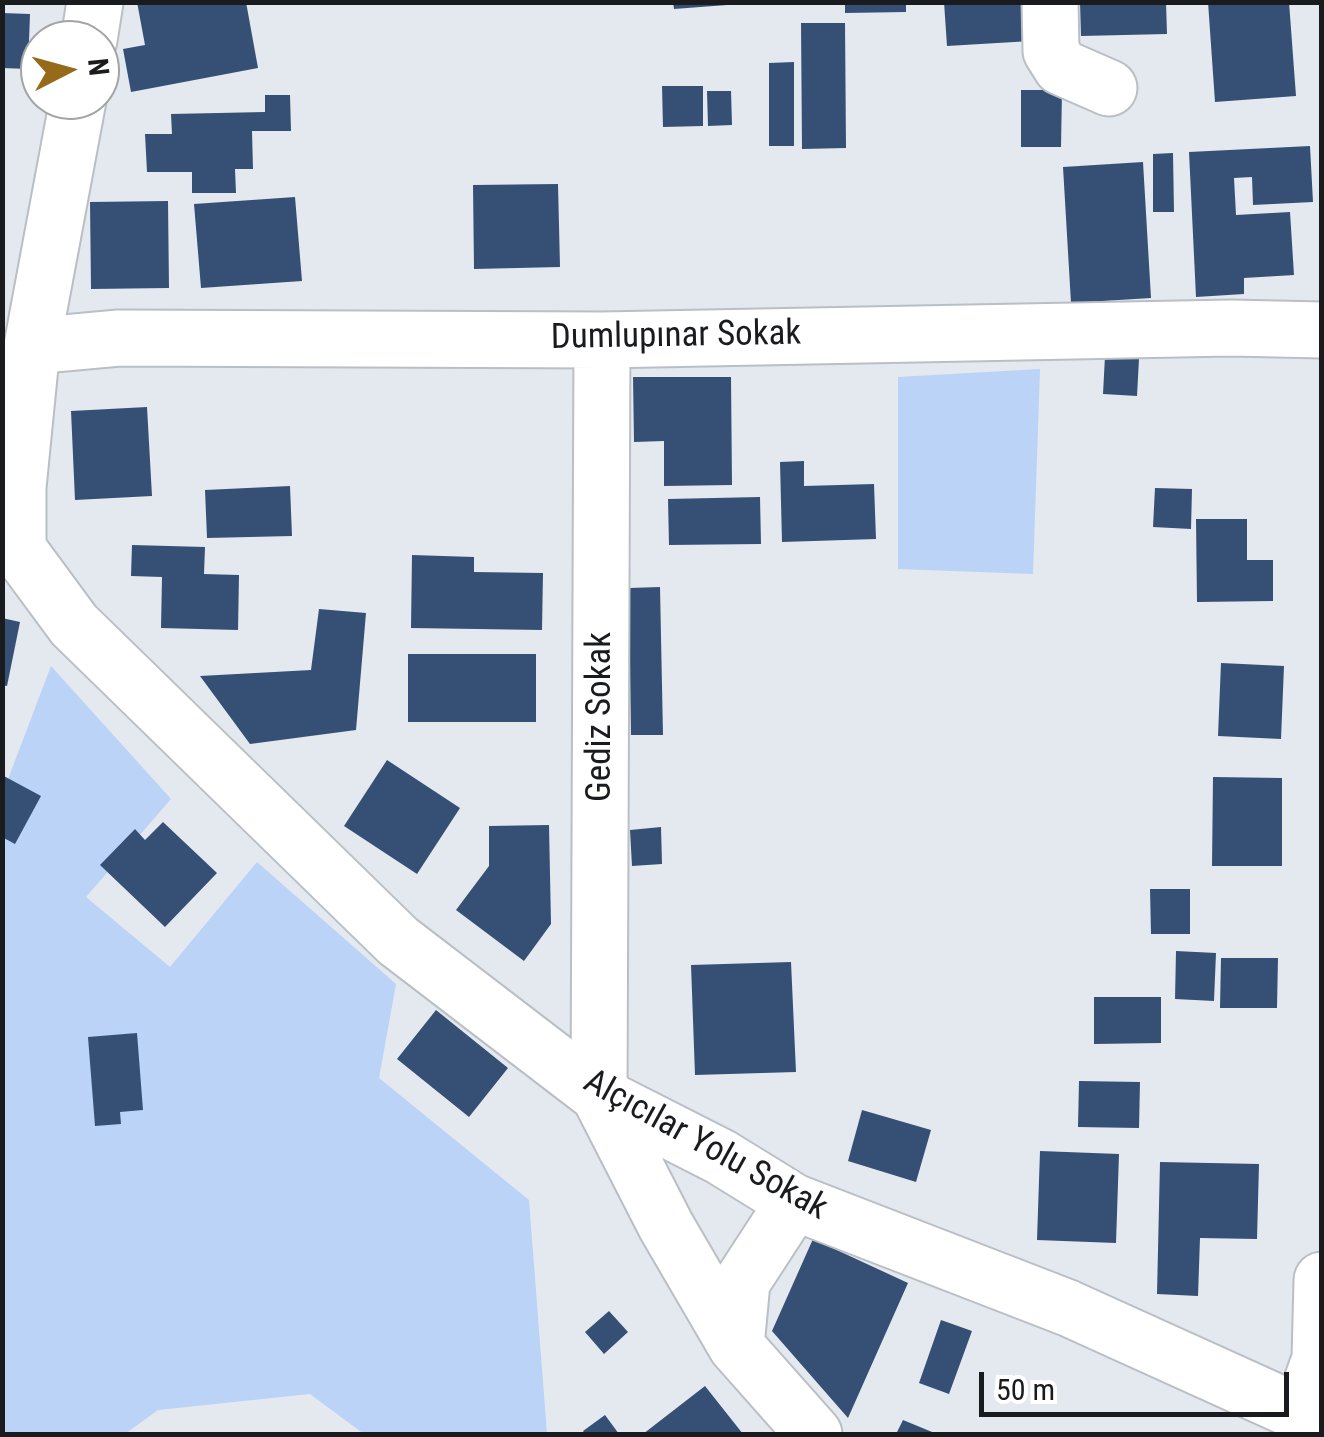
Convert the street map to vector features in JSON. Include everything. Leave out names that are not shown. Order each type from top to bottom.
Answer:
[{"type":"street","points":[[1050,2],[1051,50],[1061,67],[1109,88]]},
{"type":"street","points":[[10,554],[32,346],[74,120]]},
{"type":"street","name":"Dumlupınar Sokak","points":[[32,346],[119,338],[602,340],[1232,328],[1322,330]]},
{"type":"street","name":"Gediz Sokak","points":[[599,1095],[602,340]]},
{"type":"street","name":"Alçıcılar Yolu Sokak","points":[[10,554],[74,624],[398,941],[599,1095],[721,1158],[794,1202],[1068,1308],[1311,1419]]},
{"type":"street","points":[[599,1095],[666,1226],[736,1346],[814,1434]]},
{"type":"street","points":[[736,1346],[742,1282],[794,1202]]},
{"type":"street","points":[[1311,1419],[1320,1359],[1322,1280]]},
{"type":"shaded area","points":[[1040,369],[1033,574],[898,569],[898,377]]},
{"type":"shaded area","points":[[51,666],[171,799],[86,897],[170,967],[257,862],[396,984],[379,1078],[529,1200],[547,1434],[364,1434],[310,1394],[158,1410],[125,1434],[3,1434],[2,795]]},
{"type":"building","points":[[137,2],[246,2],[258,68],[131,92],[123,49],[145,45]]},
{"type":"building","points":[[673,2],[727,2],[727,5],[674,9]]},
{"type":"building","points":[[845,2],[906,2],[906,12],[845,13]]},
{"type":"building","points":[[944,2],[1029,2],[1031,41],[947,46]]},
{"type":"building","points":[[1080,2],[1166,2],[1167,34],[1081,36]]},
{"type":"building","points":[[1208,2],[1289,2],[1296,96],[1215,102]]},
{"type":"building","points":[[2,13],[30,14],[30,20],[20,20],[20,69],[2,68]]},
{"type":"building","points":[[801,23],[845,23],[846,148],[802,149]]},
{"type":"building","points":[[794,62],[794,146],[769,146],[769,63]]},
{"type":"building","points":[[662,86],[703,86],[703,126],[663,127]]},
{"type":"building","points":[[1021,90],[1062,90],[1061,147],[1021,147]]},
{"type":"building","points":[[707,91],[731,91],[732,125],[708,126]]},
{"type":"building","points":[[265,95],[290,95],[291,131],[252,131],[253,169],[235,169],[236,193],[192,193],[192,172],[147,172],[145,134],[172,134],[171,114],[265,112]]},
{"type":"building","points":[[1310,146],[1313,202],[1253,205],[1252,177],[1234,178],[1236,215],[1290,212],[1294,275],[1244,278],[1244,294],[1196,297],[1189,152]]},
{"type":"building","points":[[1173,153],[1174,212],[1153,212],[1153,154]]},
{"type":"building","points":[[1143,162],[1151,298],[1071,303],[1063,167]]},
{"type":"building","points":[[558,184],[560,267],[474,269],[473,185]]},
{"type":"building","points":[[295,197],[302,281],[201,288],[194,204]]},
{"type":"building","points":[[168,201],[169,288],[91,289],[90,202]]},
{"type":"building","points":[[1105,356],[1139,359],[1137,396],[1103,394]]},
{"type":"building","points":[[633,377],[731,377],[732,485],[664,486],[664,441],[634,442]]},
{"type":"building","points":[[147,407],[152,496],[75,500],[71,411]]},
{"type":"building","points":[[804,461],[804,486],[874,484],[876,539],[782,542],[780,462]]},
{"type":"building","points":[[290,486],[292,536],[207,538],[205,490]]},
{"type":"building","points":[[1155,488],[1192,489],[1191,529],[1153,527]]},
{"type":"building","points":[[760,497],[761,544],[669,545],[668,499]]},
{"type":"building","points":[[1196,519],[1247,519],[1247,560],[1273,560],[1273,601],[1197,602]]},
{"type":"building","points":[[132,545],[205,547],[204,574],[239,575],[238,630],[161,628],[162,577],[131,576]]},
{"type":"building","points":[[412,555],[474,557],[474,572],[543,573],[542,630],[411,628]]},
{"type":"building","points":[[660,587],[663,735],[631,735],[629,588]]},
{"type":"building","points":[[319,609],[366,613],[356,730],[250,744],[200,676],[311,670]]},
{"type":"building","points":[[2,618],[20,622],[7,686],[2,685]]},
{"type":"building","points":[[408,654],[536,654],[536,722],[408,722]]},
{"type":"building","points":[[1221,663],[1284,666],[1281,739],[1218,736]]},
{"type":"building","points":[[387,760],[460,808],[417,874],[344,826]]},
{"type":"building","points":[[2,775],[41,796],[15,844],[2,837]]},
{"type":"building","points":[[1213,777],[1282,778],[1282,866],[1212,866]]},
{"type":"building","points":[[163,822],[217,873],[165,927],[100,865],[135,829],[145,840]]},
{"type":"building","points":[[549,825],[551,924],[524,961],[456,910],[489,866],[489,826]]},
{"type":"building","points":[[661,827],[662,864],[632,866],[630,830]]},
{"type":"building","points":[[1150,889],[1190,889],[1190,934],[1151,934]]},
{"type":"building","points":[[1176,951],[1216,953],[1214,1001],[1175,999]]},
{"type":"building","points":[[1221,958],[1278,958],[1277,1008],[1220,1008]]},
{"type":"building","points":[[791,962],[796,1072],[695,1075],[691,965]]},
{"type":"building","points":[[1094,997],[1161,997],[1161,1043],[1094,1044]]},
{"type":"building","points":[[436,1010],[508,1068],[469,1117],[397,1059]]},
{"type":"building","points":[[137,1033],[143,1110],[120,1112],[121,1124],[95,1126],[88,1037]]},
{"type":"building","points":[[1079,1081],[1140,1082],[1139,1128],[1078,1127]]},
{"type":"building","points":[[862,1110],[931,1130],[916,1182],[848,1161]]},
{"type":"building","points":[[1040,1151],[1119,1154],[1116,1243],[1037,1240]]},
{"type":"building","points":[[1160,1162],[1259,1164],[1257,1239],[1200,1238],[1198,1296],[1157,1294]]},
{"type":"building","points":[[813,1239],[908,1283],[848,1418],[772,1331]]},
{"type":"building","points":[[609,1311],[628,1332],[604,1354],[585,1332]]},
{"type":"building","points":[[941,1320],[972,1331],[949,1394],[919,1383]]},
{"type":"building","points":[[705,1386],[743,1434],[643,1434]]},
{"type":"building","points":[[605,1415],[619,1434],[585,1434],[583,1431]]},
{"type":"building","points":[[903,1420],[937,1434],[896,1434]]}]
